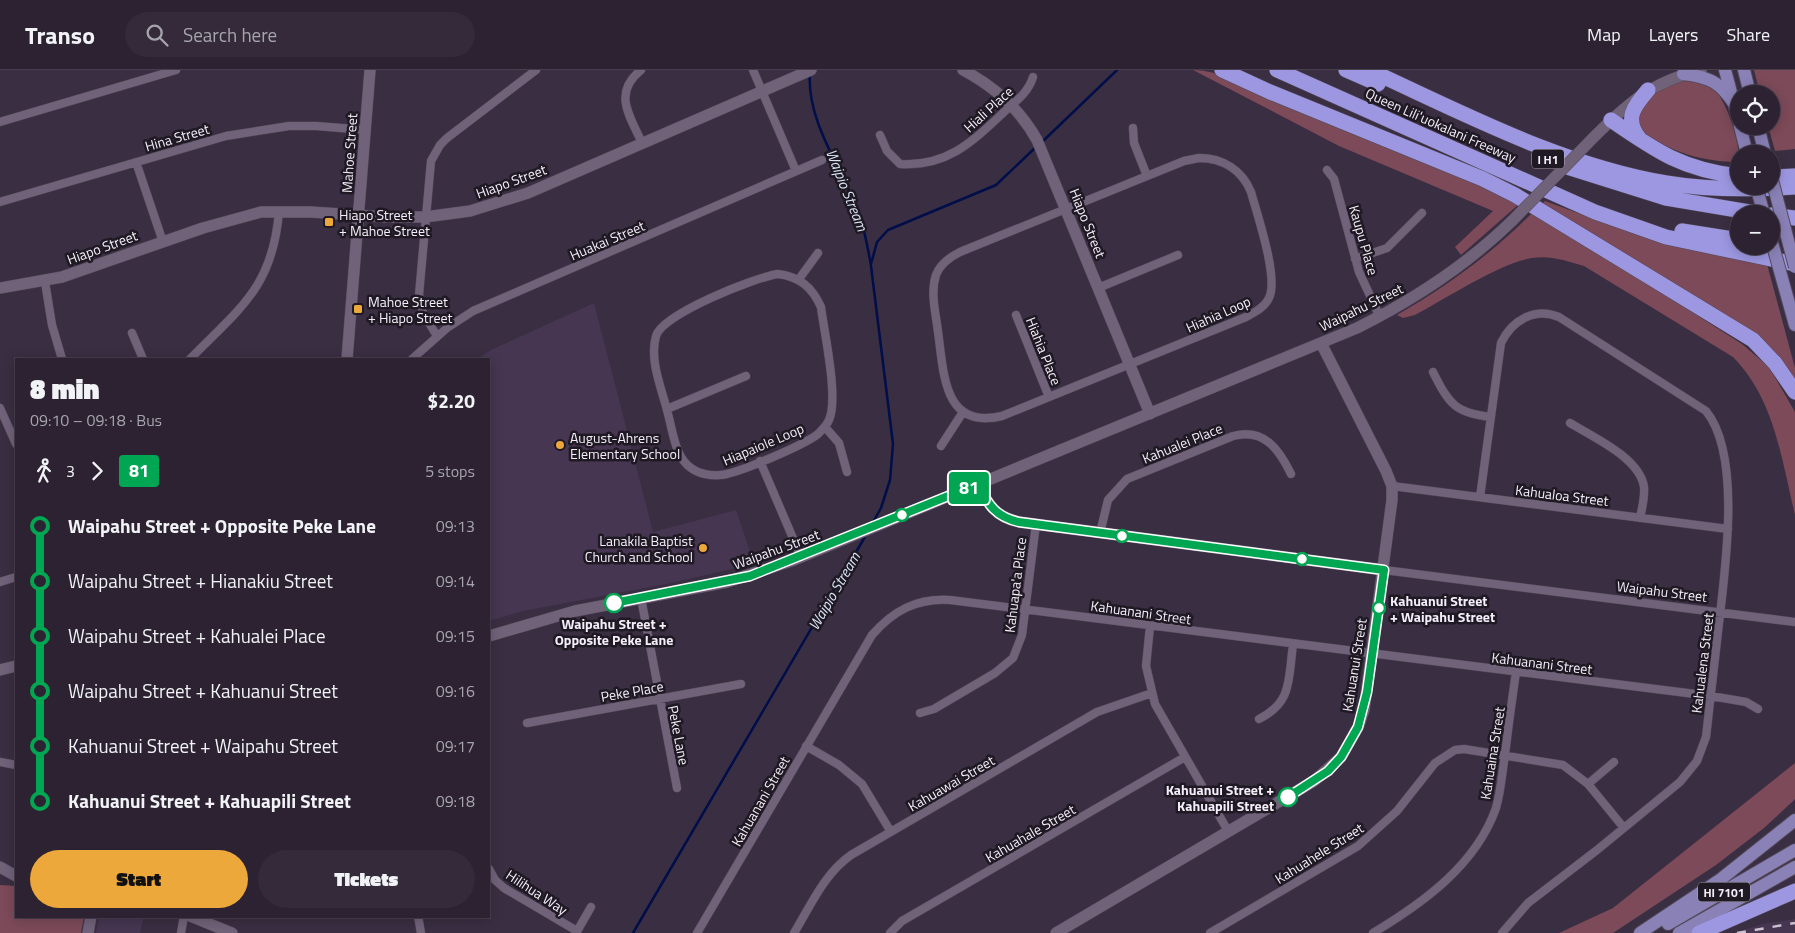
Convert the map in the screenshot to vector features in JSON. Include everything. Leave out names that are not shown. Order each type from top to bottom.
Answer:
[{"type":"highway","points":[[1222,70],[1270,92],[1483,179],[1515,195],[1747,336],[1775,363],[1795,392]]},
{"type":"highway","name":"Queen Liliʻuokalani Freeway","points":[[1276,70],[1595,212],[1666,237],[1795,266]]},
{"type":"highway","name":"Queen Liliʻuokalani Freeway","points":[[1346,70],[1525,151],[1588,175],[1666,198],[1730,209]]},
{"type":"highway","points":[[1369,70],[1550,151],[1600,167],[1638,177],[1696,187],[1795,188]]},
{"type":"highway","points":[[1640,140],[1632,127],[1632,112],[1648,90]]},
{"type":"highway","points":[[1612,120],[1640,140],[1677,162],[1704,170],[1730,174]]},
{"type":"highway","points":[[1780,177],[1795,176]]},
{"type":"highway","points":[[1533,184],[1654,224],[1685,232],[1730,239]]},
{"type":"highway","points":[[1780,216],[1795,218]]},
{"type":"highway","points":[[1780,242],[1795,244]]},
{"type":"highway","points":[[1699,933],[1795,891]]},
{"type":"main road","points":[[1725,70],[1730,89]]},
{"type":"main road","points":[[1735,70],[1745,85]]},
{"type":"main road","points":[[1744,70],[1748,85]]},
{"type":"main road","points":[[1686,72],[1715,82],[1726,91],[1730,98]]},
{"type":"main road","points":[[1776,195],[1795,266]]},
{"type":"main road","points":[[1775,255],[1795,325]]},
{"type":"main road","points":[[1640,933],[1721,879],[1795,820]]},
{"type":"main road","name":"HI 7101","points":[[1652,933],[1795,850]]},
{"type":"main road","name":"HI 7101","points":[[1679,933],[1795,867]]},
{"type":"street","points":[[0,122],[176,70]]},
{"type":"street","name":"Mahoe Street","points":[[347,358],[370,70]]},
{"type":"street","points":[[437,336],[423,313],[418,295],[428,173],[434,153],[440,145],[536,70]]},
{"type":"street","points":[[641,70],[627,84],[625,94],[629,113],[642,143]]},
{"type":"street","points":[[754,70],[796,171]]},
{"type":"street","name":"Hiapo Street","points":[[963,70],[977,78],[1011,105],[1036,140],[1150,414]]},
{"type":"street","name":"Waipahu Street","points":[[490,636],[535,621],[727,582],[801,557],[1322,343],[1380,317],[1446,277],[1471,258],[1513,220],[1629,102],[1648,90],[1686,72],[1701,70]]},
{"type":"street","name":"Hiapo Street","points":[[0,288],[45,282],[245,216],[279,211],[425,217],[470,211],[512,200],[806,72]]},
{"type":"street","name":"Hiali Place","points":[[880,135],[887,151],[900,164],[924,164],[946,156],[973,141],[1029,88],[1033,77]]},
{"type":"street","name":"Hina Street","points":[[0,202],[226,136],[257,130],[316,126],[366,130]]},
{"type":"street","points":[[1133,128],[1134,143],[1147,176]]},
{"type":"street","name":"Hiahia Loop","points":[[1199,158],[1226,164],[1242,176],[1251,192],[1271,272],[1272,290],[1264,306],[1246,318],[1049,396],[990,419],[963,412],[951,398],[945,384],[934,296],[934,285],[939,269],[949,258],[960,252],[1066,209],[1184,161],[1199,158]]},
{"type":"street","name":"Huakai Street","points":[[413,358],[437,336],[473,311],[822,160]]},
{"type":"street","points":[[136,162],[163,242]]},
{"type":"street","name":"Kaupu Place","points":[[1327,170],[1334,180],[1362,282],[1380,317]]},
{"type":"street","points":[[191,358],[254,292],[272,257],[279,211]]},
{"type":"street","points":[[1355,259],[1387,248],[1422,213]]},
{"type":"street","points":[[798,279],[818,253]]},
{"type":"street","points":[[1098,288],[1178,255]]},
{"type":"street","name":"Hiapaiole Loop","points":[[778,274],[798,279],[816,296],[821,307],[833,398],[832,410],[825,427],[808,440],[760,461],[720,475],[709,475],[694,470],[681,458],[667,410],[654,353],[656,333],[663,325],[682,312],[758,279],[778,274]]},
{"type":"street","points":[[45,282],[52,325],[62,358]]},
{"type":"street","name":"Kahualena Street","points":[[1480,497],[1500,349],[1504,336],[1513,325],[1528,316],[1542,313],[1559,317],[1698,404],[1712,419],[1717,428],[1725,465],[1728,529],[1706,737],[1697,761],[1690,771],[1624,828],[1528,903],[1502,933]]},
{"type":"street","name":"Hiahia Place","points":[[1016,315],[1049,396]]},
{"type":"street","points":[[132,333],[143,358]]},
{"type":"street","name":"Kahuanui Street","points":[[1056,933],[1314,781],[1341,757],[1358,727],[1364,710],[1384,570],[1391,517],[1392,486],[1322,343]]},
{"type":"street","points":[[1433,372],[1445,397],[1457,408],[1470,414],[1490,417]]},
{"type":"street","points":[[667,410],[746,376]]},
{"type":"street","points":[[0,408],[15,442]]},
{"type":"street","points":[[941,446],[963,412]]},
{"type":"street","points":[[1570,423],[1620,454],[1636,469],[1644,486],[1640,518]]},
{"type":"street","points":[[825,427],[839,443],[847,472]]},
{"type":"street","name":"Kahualei Place","points":[[1100,533],[1108,500],[1127,479],[1233,436],[1250,434],[1265,438],[1277,448],[1291,474]]},
{"type":"street","points":[[760,461],[801,557]]},
{"type":"street","name":"Waipahu Street","points":[[978,484],[988,503],[996,513],[1009,520],[1795,622]]},
{"type":"street","name":"Kahualoa Street","points":[[1392,486],[1728,529]]},
{"type":"street","name":"Kahuapa'a Place","points":[[920,713],[934,709],[1004,667],[1019,647],[1036,524]]},
{"type":"street","points":[[0,582],[15,577]]},
{"type":"street","name":"Peke Lane","points":[[641,598],[676,788]]},
{"type":"street","name":"Kahuanani Street","points":[[697,933],[872,635],[893,614],[916,603],[939,599],[1293,645],[1372,653],[1711,696],[1746,702],[1758,709]]},
{"type":"street","points":[[1150,626],[1146,666],[1152,693],[1160,714],[1228,832]]},
{"type":"street","points":[[1259,719],[1273,712],[1285,697],[1293,645]]},
{"type":"street","points":[[0,670],[15,666]]},
{"type":"street","name":"Kahuaina Street","points":[[1373,933],[1399,918],[1434,892],[1469,855],[1489,824],[1496,808],[1516,672]]},
{"type":"street","name":"Peke Place","points":[[527,723],[741,684]]},
{"type":"street","name":"Kahuawai Street","points":[[794,933],[832,871],[851,855],[1097,712],[1152,693]]},
{"type":"street","points":[[806,746],[839,765],[862,784],[891,832]]},
{"type":"street","name":"Kahuahele Street","points":[[1210,933],[1371,836],[1397,811],[1423,776],[1444,756],[1455,750],[1563,765],[1588,784],[1624,828]]},
{"type":"street","name":"Kahuahale Street","points":[[890,933],[902,921],[1186,757]]},
{"type":"street","points":[[0,762],[15,764]]},
{"type":"street","points":[[1588,784],[1614,762]]},
{"type":"street","points":[[0,867],[15,875]]},
{"type":"street","name":"Hilihua Way","points":[[490,871],[495,880],[504,888],[576,932]]},
{"type":"street","points":[[576,932],[591,907]]},
{"type":"street","points":[[88,933],[91,918]]},
{"type":"street","points":[[181,933],[184,918]]},
{"type":"street","points":[[195,918],[232,933]]},
{"type":"street","points":[[418,918],[421,933]]},
{"type":"shaded area","points":[[1193,70],[1214,73],[1235,81],[1274,101],[1428,164],[1519,204],[1461,255],[1455,247],[1493,211],[1339,146]]},
{"type":"shaded area","points":[[1754,70],[1795,70],[1795,149],[1780,150],[1780,145],[1773,145],[1771,135],[1780,135],[1780,85],[1758,85]]},
{"type":"shaded area","points":[[1684,79],[1710,82],[1722,100],[1730,118],[1730,135],[1735,135],[1737,141],[1737,145],[1730,145],[1730,162],[1700,158],[1675,150],[1641,131],[1636,114],[1643,99]]},
{"type":"shaded area","points":[[1545,201],[1635,234],[1767,264],[1795,368],[1795,384],[1780,362],[1541,205]]},
{"type":"shaded area","points":[[1534,211],[1742,344],[1769,367],[1795,412],[1795,515],[1780,451],[1767,411],[1747,374],[1733,357],[1584,266],[1545,257],[1519,261],[1473,282],[1415,315],[1403,318],[1397,315],[1469,268]]},
{"type":"shaded area","name":"August-Ahrens Elementary School","points":[[594,303],[653,532],[736,510],[754,564],[666,584],[523,611],[490,621],[490,358],[479,358],[491,350]]},
{"type":"shaded area","points":[[1795,763],[1795,799],[1764,828],[1716,865],[1613,933],[1559,933],[1613,908]]},
{"type":"shaded area","points":[[0,885],[15,886],[15,918],[84,918],[81,933],[0,933]]},
{"type":"shaded area","points":[[99,918],[144,918],[140,933],[96,933]]},
{"type":"shaded area","points":[[1795,919],[1795,933],[1734,933],[1762,924]]},
{"type":"waterway","points":[[1042,142],[1117,70]]},
{"type":"waterway","name":"Waipio Stream","points":[[810,73],[810,91],[814,109],[827,145],[859,214],[865,233],[871,266],[893,444],[890,480],[881,508],[872,524]]},
{"type":"waterway","points":[[871,264],[877,242],[888,230],[996,185],[1036,147]]},
{"type":"waterway","name":"Waipio Stream","points":[[633,933],[866,535]]},
{"type":"railway","points":[[1737,933],[1795,923]]},
{"type":"bus line","name":"81","points":[[614,603],[689,590],[750,576],[794,560],[978,484],[991,508],[1009,520],[1384,570],[1367,692],[1364,710],[1358,727],[1341,757],[1328,771],[1288,797]]},
{"type":"place","name":"Hiapo Street + Mahoe Street","points":[[329,222]]},
{"type":"place","name":"Mahoe Street + Hiapo Street","points":[[358,309]]},
{"type":"place","name":"August-Ahrens Elementary School","points":[[560,445]]},
{"type":"place","name":"Lanakila Baptist Church and School","points":[[703,548]]},
{"type":"place","name":"Waipahu Street + Opposite Peke Lane","points":[[614,603]]},
{"type":"place","name":"Kahuanui Street + Waipahu Street","points":[[1379,608]]},
{"type":"place","name":"Kahuanui Street + Kahuapili Street","points":[[1288,797]]}]
